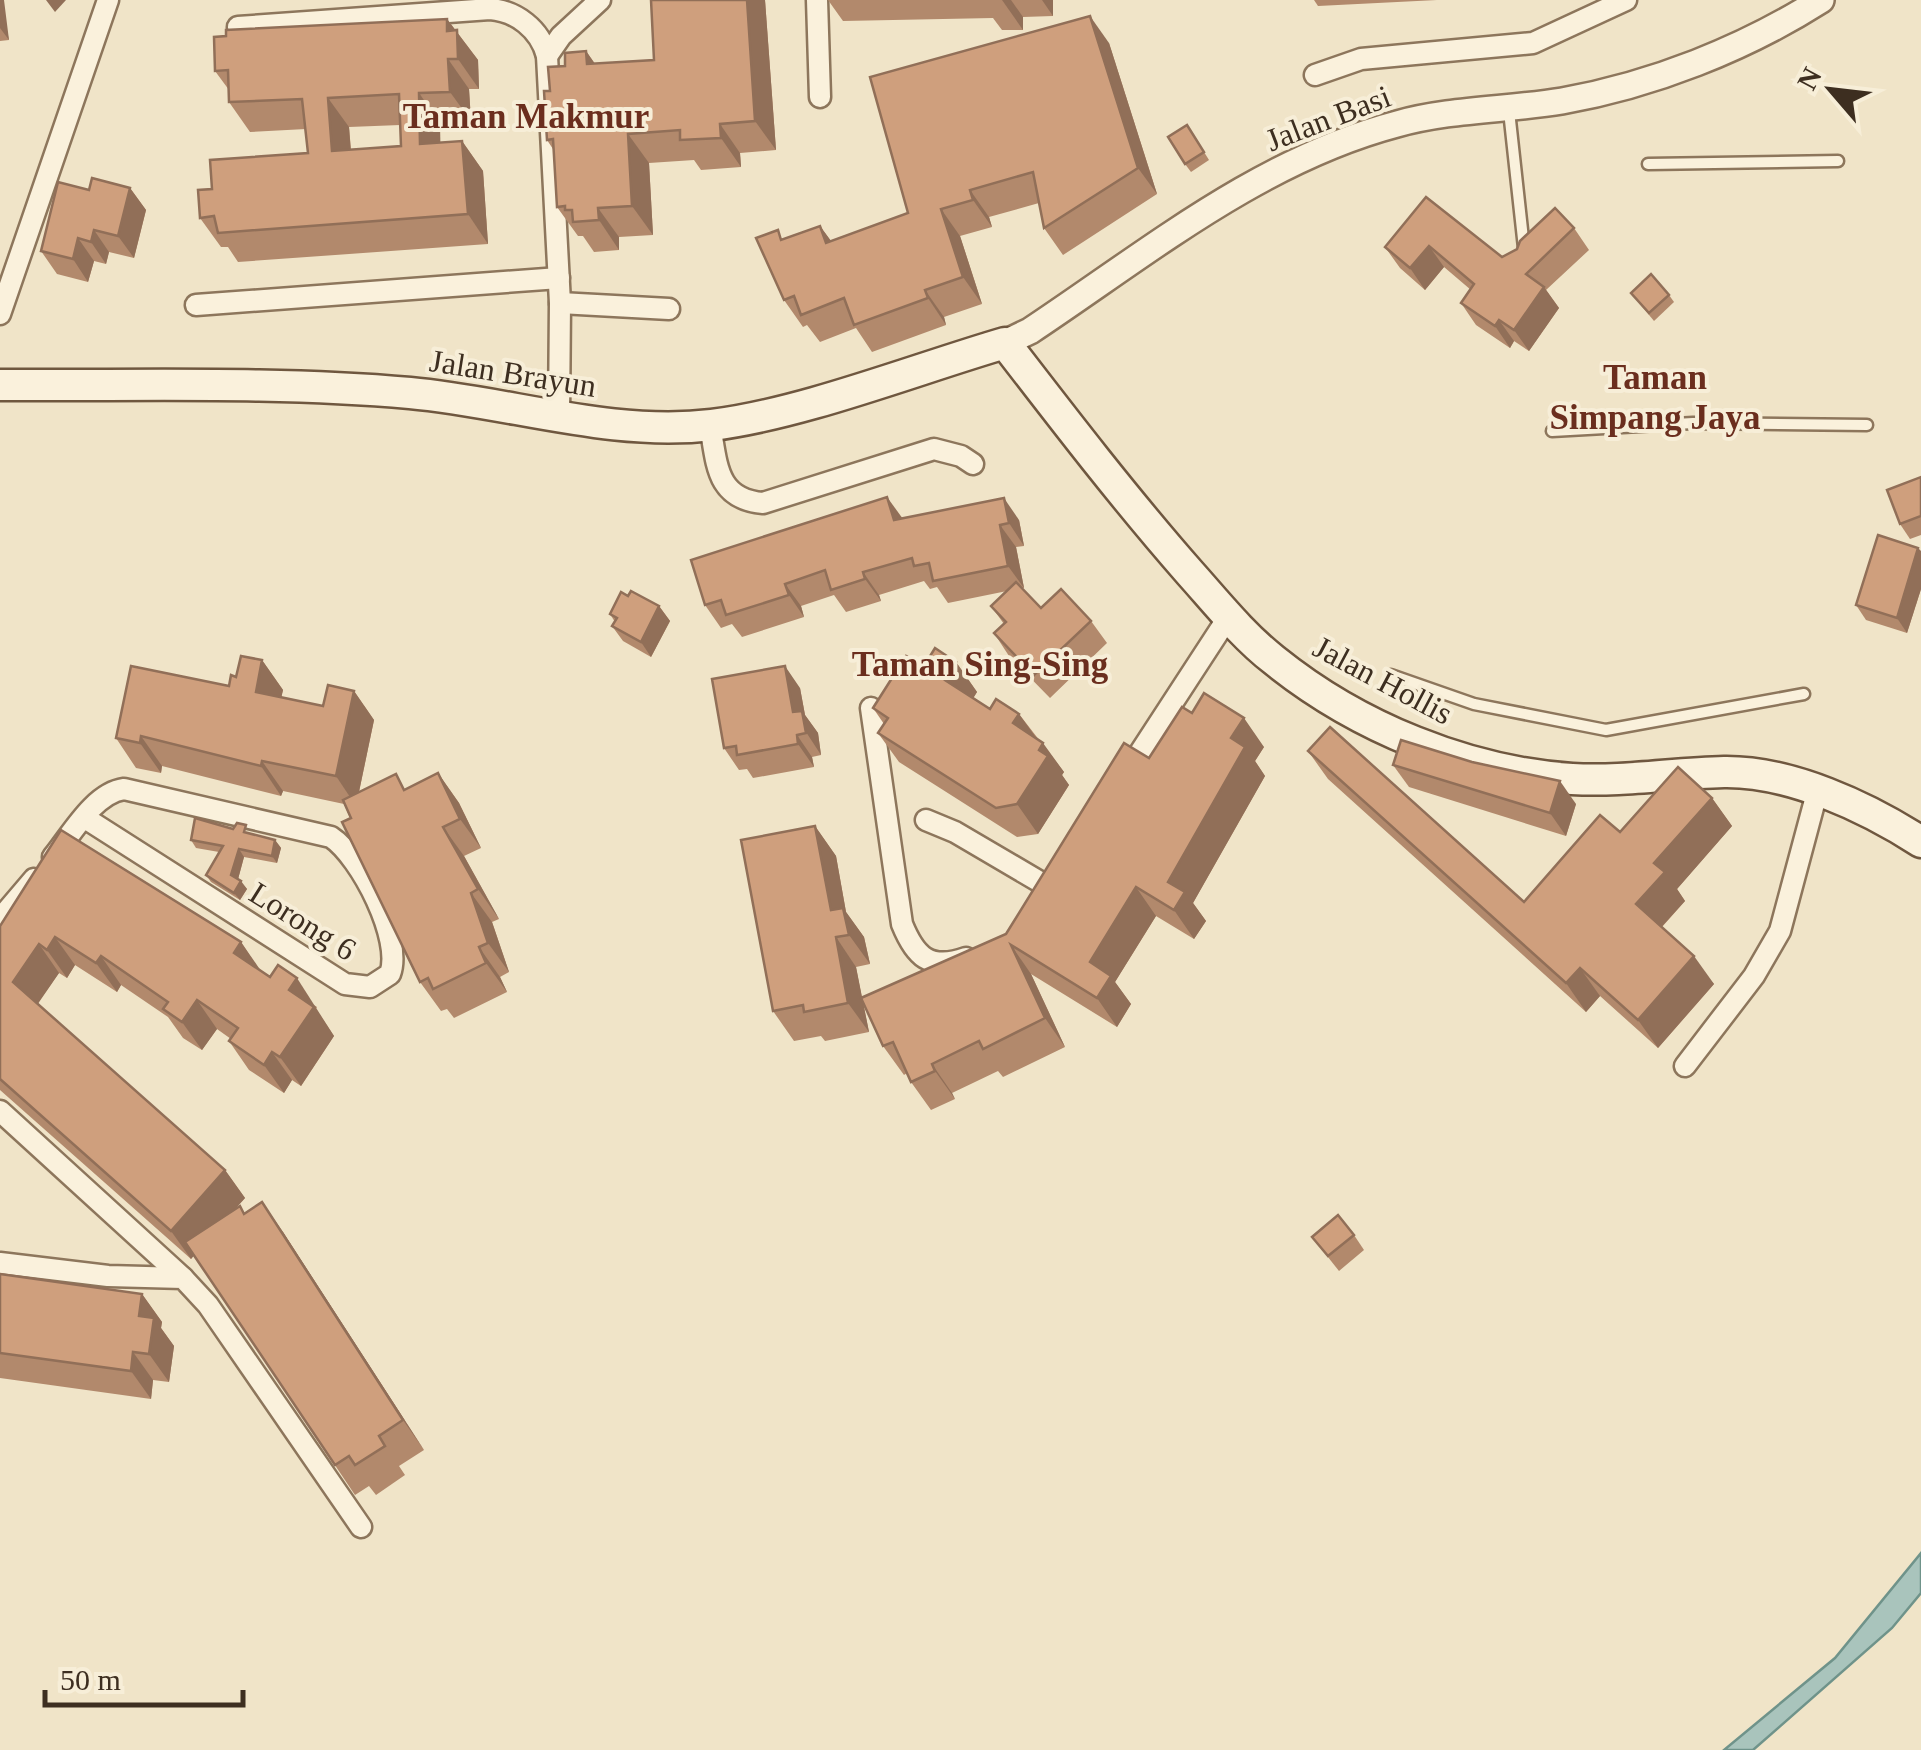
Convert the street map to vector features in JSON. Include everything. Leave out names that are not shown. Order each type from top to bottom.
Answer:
[{"type":"main road","name":"Jalan Brayun","points":[[0,385],[355,388],[488,403],[559,418],[710,425],[769,413],[1004,343]]},
{"type":"main road","name":"Jalan Hollis","points":[[1004,343],[1126,500],[1229,616],[1273,660],[1334,700],[1423,746],[1513,774],[1617,781],[1728,772],[1818,790],[1871,810],[1921,842]]},
{"type":"street","points":[[0,314],[108,0]]},
{"type":"street","points":[[548,56],[560,36],[600,0]]},
{"type":"street","points":[[817,0],[820,97]]},
{"type":"street","points":[[1314,75],[1360,59],[1478,52],[1533,44],[1626,0]]},
{"type":"street","name":"Jalan Basi","points":[[1004,343],[1030,332],[1250,184],[1314,154],[1399,123],[1595,94],[1683,68],[1794,18],[1821,0]]},
{"type":"street","points":[[238,28],[504,10],[539,36],[548,56],[560,303],[559,418]]},
{"type":"street","points":[[196,305],[559,278]]},
{"type":"street","points":[[560,303],[670,309]]},
{"type":"street","points":[[710,425],[722,484],[735,497],[749,502],[763,503],[934,450],[961,456],[973,464]]},
{"type":"street","points":[[1114,793],[1229,616]]},
{"type":"street","points":[[872,708],[902,924],[913,952],[924,960],[952,963],[988,946]]},
{"type":"street","name":"Lorong 6","points":[[0,919],[86,818],[106,795],[124,789],[331,838],[354,858],[394,942],[390,974],[370,987],[345,984],[86,818]]},
{"type":"street","points":[[1685,1066],[1754,976],[1780,931],[1818,790]]},
{"type":"street","points":[[926,820],[1057,881],[1033,911]]},
{"type":"street","points":[[0,1111],[208,1305],[361,1527]]},
{"type":"street","points":[[0,1263],[108,1276],[183,1278]]},
{"type":"lane","points":[[1509,109],[1526,264]]},
{"type":"lane","points":[[1648,164],[1838,161]]},
{"type":"lane","points":[[1552,432],[1692,423],[1867,425]]},
{"type":"lane","points":[[1391,674],[1474,704],[1606,730],[1778,695],[1804,694]]},
{"type":"water","points":[[1921,1553],[1921,1593],[1892,1628],[1753,1750],[1724,1750],[1835,1658]]},
{"type":"building","points":[[651,0],[747,0],[755,121],[720,124],[721,138],[680,140],[680,130],[628,134],[632,206],[598,208],[599,220],[573,222],[572,210],[557,207],[553,139],[547,140],[544,91],[550,91],[548,67],[565,66],[565,53],[586,51],[587,64],[654,60]]},
{"type":"building","points":[[1090,16],[1138,168],[1044,228],[1033,172],[970,190],[973,200],[941,209],[963,277],[925,290],[928,298],[854,325],[844,298],[801,315],[794,296],[784,300],[756,238],[778,230],[781,240],[820,226],[826,243],[908,213],[870,77]]},
{"type":"building","points":[[447,19],[447,31],[457,30],[458,59],[448,59],[450,92],[419,93],[420,144],[462,141],[468,214],[218,233],[214,216],[200,218],[198,190],[212,189],[210,160],[308,153],[302,99],[229,102],[228,70],[215,71],[214,37],[226,36],[226,30]],"holes":[[[399,94],[401,146],[332,151],[328,98]]]},
{"type":"building","points":[[1187,125],[1204,152],[1185,164],[1168,137]]},
{"type":"building","points":[[92,178],[130,188],[118,236],[94,230],[91,242],[78,238],[73,259],[41,251],[58,182],[89,190]]},
{"type":"building","points":[[1426,197],[1502,257],[1517,249],[1520,241],[1555,208],[1574,228],[1526,274],[1544,287],[1514,330],[1499,320],[1495,326],[1461,303],[1474,284],[1429,246],[1410,268],[1385,247]]},
{"type":"building","points":[[1651,274],[1669,295],[1649,313],[1631,293]]},
{"type":"building","points":[[1921,477],[1921,516],[1900,524],[1887,490]]},
{"type":"building","points":[[887,497],[894,520],[1004,498],[1009,523],[1000,525],[1008,566],[933,581],[929,563],[914,566],[912,558],[863,572],[865,579],[831,590],[825,570],[785,584],[789,595],[726,615],[721,600],[705,605],[691,560]]},
{"type":"building","points":[[1878,535],[1918,548],[1897,618],[1856,605]]},
{"type":"building","points":[[1016,582],[1041,608],[1061,589],[1091,621],[1034,675],[994,633],[1006,622],[991,606]]},
{"type":"building","points":[[631,591],[659,606],[641,642],[612,626],[617,618],[610,614],[621,592],[628,596]]},
{"type":"building","points":[[935,648],[956,662],[945,680],[990,709],[996,699],[1019,714],[1013,723],[1043,743],[1039,750],[1048,756],[1017,804],[996,808],[878,733],[888,718],[873,708],[906,656],[924,666]]},
{"type":"building","points":[[241,656],[262,660],[256,692],[323,706],[328,685],[354,691],[336,776],[262,761],[261,766],[141,736],[140,743],[116,738],[131,666],[229,686],[231,675],[236,677]]},
{"type":"building","points":[[785,666],[793,712],[802,711],[806,733],[797,735],[798,744],[737,755],[736,746],[724,748],[712,679]]},
{"type":"building","points":[[1204,693],[1244,718],[1231,738],[1245,747],[1168,882],[1185,892],[1174,910],[1136,887],[1090,962],[1111,976],[1097,998],[1011,945],[1045,1018],[983,1049],[979,1041],[932,1064],[935,1071],[911,1082],[893,1042],[883,1046],[861,998],[1006,934],[1124,743],[1149,758],[1182,707],[1192,713]]},
{"type":"building","points":[[1330,727],[1524,902],[1600,815],[1620,832],[1678,767],[1712,798],[1654,863],[1665,872],[1636,904],[1694,956],[1638,1020],[1580,968],[1566,983],[1308,751]]},
{"type":"building","points":[[1401,740],[1472,762],[1560,781],[1550,813],[1393,765]]},
{"type":"building","points":[[438,773],[460,819],[443,827],[478,889],[471,893],[488,943],[479,947],[486,963],[433,989],[428,978],[420,982],[342,822],[351,818],[343,800],[396,774],[404,790]]},
{"type":"building","points":[[195,818],[233,829],[237,823],[246,825],[244,832],[275,840],[272,856],[239,849],[231,875],[241,881],[234,893],[206,875],[223,846],[191,840]]},
{"type":"building","points":[[815,826],[831,910],[843,908],[849,935],[836,937],[848,1003],[804,1012],[803,1005],[773,1011],[741,840]]},
{"type":"building","points":[[61,830],[241,942],[234,953],[270,977],[278,965],[297,978],[289,990],[314,1007],[280,1057],[272,1052],[264,1065],[229,1041],[238,1028],[197,1000],[182,1022],[163,1009],[168,1002],[101,956],[96,963],[55,937],[47,950],[39,944],[13,982],[225,1170],[171,1231],[0,1079],[0,926]]},
{"type":"building","points":[[262,1202],[403,1420],[379,1436],[385,1446],[355,1465],[349,1456],[335,1465],[185,1242],[240,1206],[244,1214]]},
{"type":"building","points":[[1338,1215],[1354,1235],[1328,1256],[1312,1237]]},
{"type":"building","points":[[0,1274],[142,1294],[139,1316],[154,1318],[149,1354],[133,1352],[131,1371],[0,1353]]},
{"type":"district","name":"Taman Makmur","points":[[526,116]]},
{"type":"district","name":"Taman Simpang Jaya","points":[[1655,397]]},
{"type":"district","name":"Taman Sing-Sing","points":[[980,664]]}]
